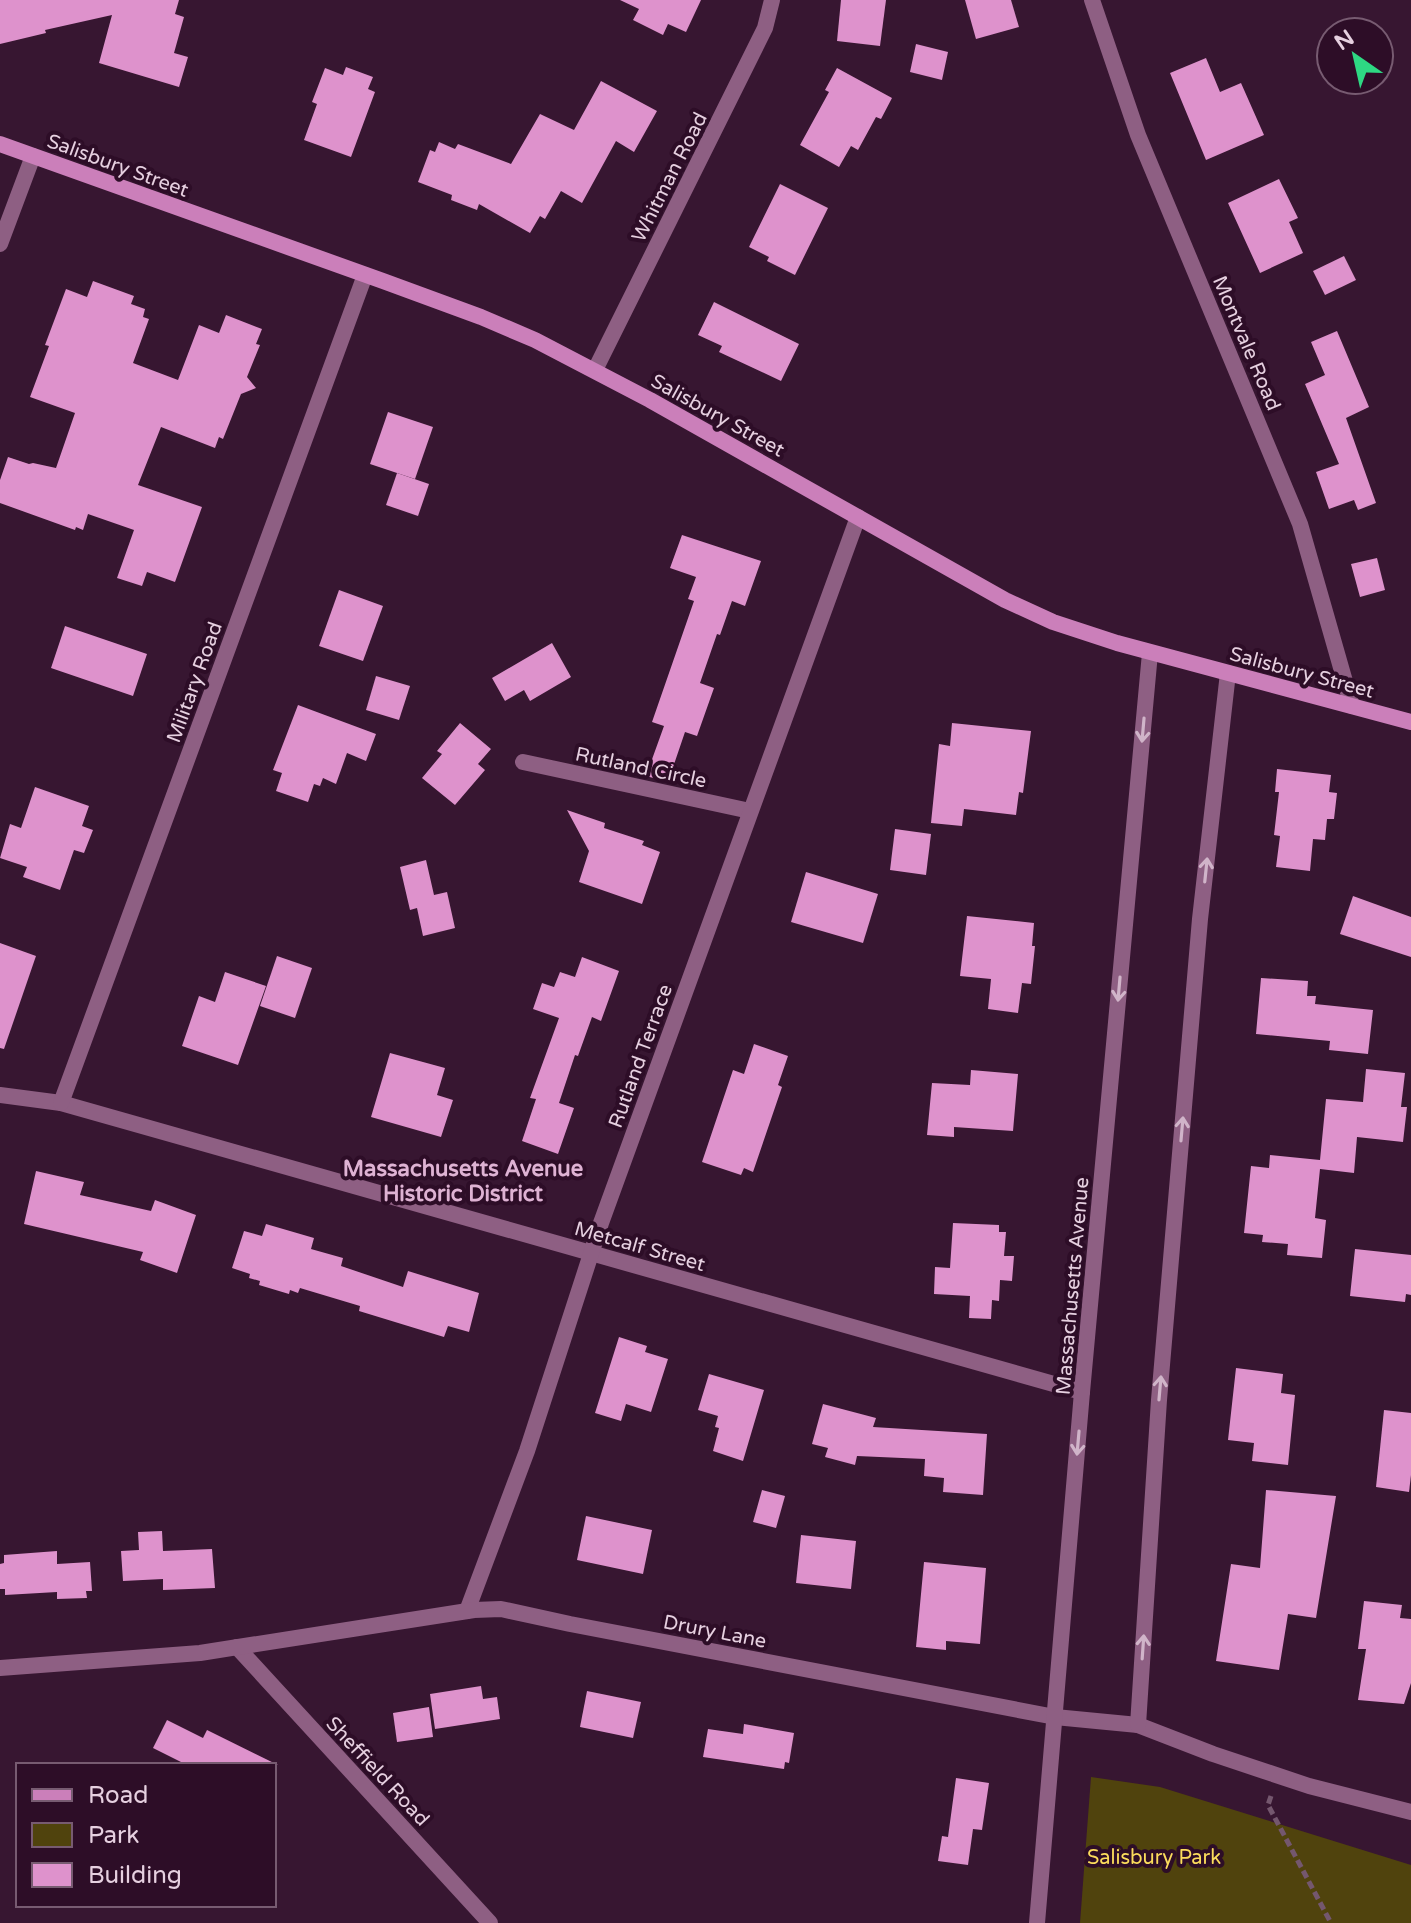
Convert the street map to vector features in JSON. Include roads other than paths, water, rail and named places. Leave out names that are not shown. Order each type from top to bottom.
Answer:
[{"type":"main road","name":"Salisbury Street","points":[[0,144],[365,275],[535,340],[595,370],[1005,600],[1053,622],[1150,653],[1411,722]]},
{"type":"street","name":"Whitman Road","points":[[595,370],[765,28],[772,0]]},
{"type":"street","name":"Montvale Road","points":[[1092,0],[1138,135],[1300,524],[1352,706]]},
{"type":"street","points":[[0,244],[33,156]]},
{"type":"street","name":"Military Road","points":[[61,1103],[365,275]]},
{"type":"street","name":"Rutland Terrace","points":[[467,1611],[527,1451],[591,1253],[858,517]]},
{"type":"street","name":"Massachusetts Avenue","points":[[1037,1923],[1150,653]]},
{"type":"street","points":[[1138,1725],[1159,1400],[1200,919],[1228,673]]},
{"type":"street","name":"Rutland Circle","points":[[523,762],[750,811]]},
{"type":"street","name":"Metcalf Street","points":[[0,1095],[61,1103],[1082,1392]]},
{"type":"street","name":"Drury Lane","points":[[0,1668],[200,1653],[467,1611],[501,1609],[1055,1717],[1138,1725],[1277,1776],[1411,1812]]},
{"type":"street","name":"Sheffield Road","points":[[237,1647],[490,1923]]},
{"type":"district","name":"Massachusetts Avenue Historic District","points":[[463,1180]]},
{"type":"park label","name":"Salisbury Park","points":[[1154,1857]]}]
